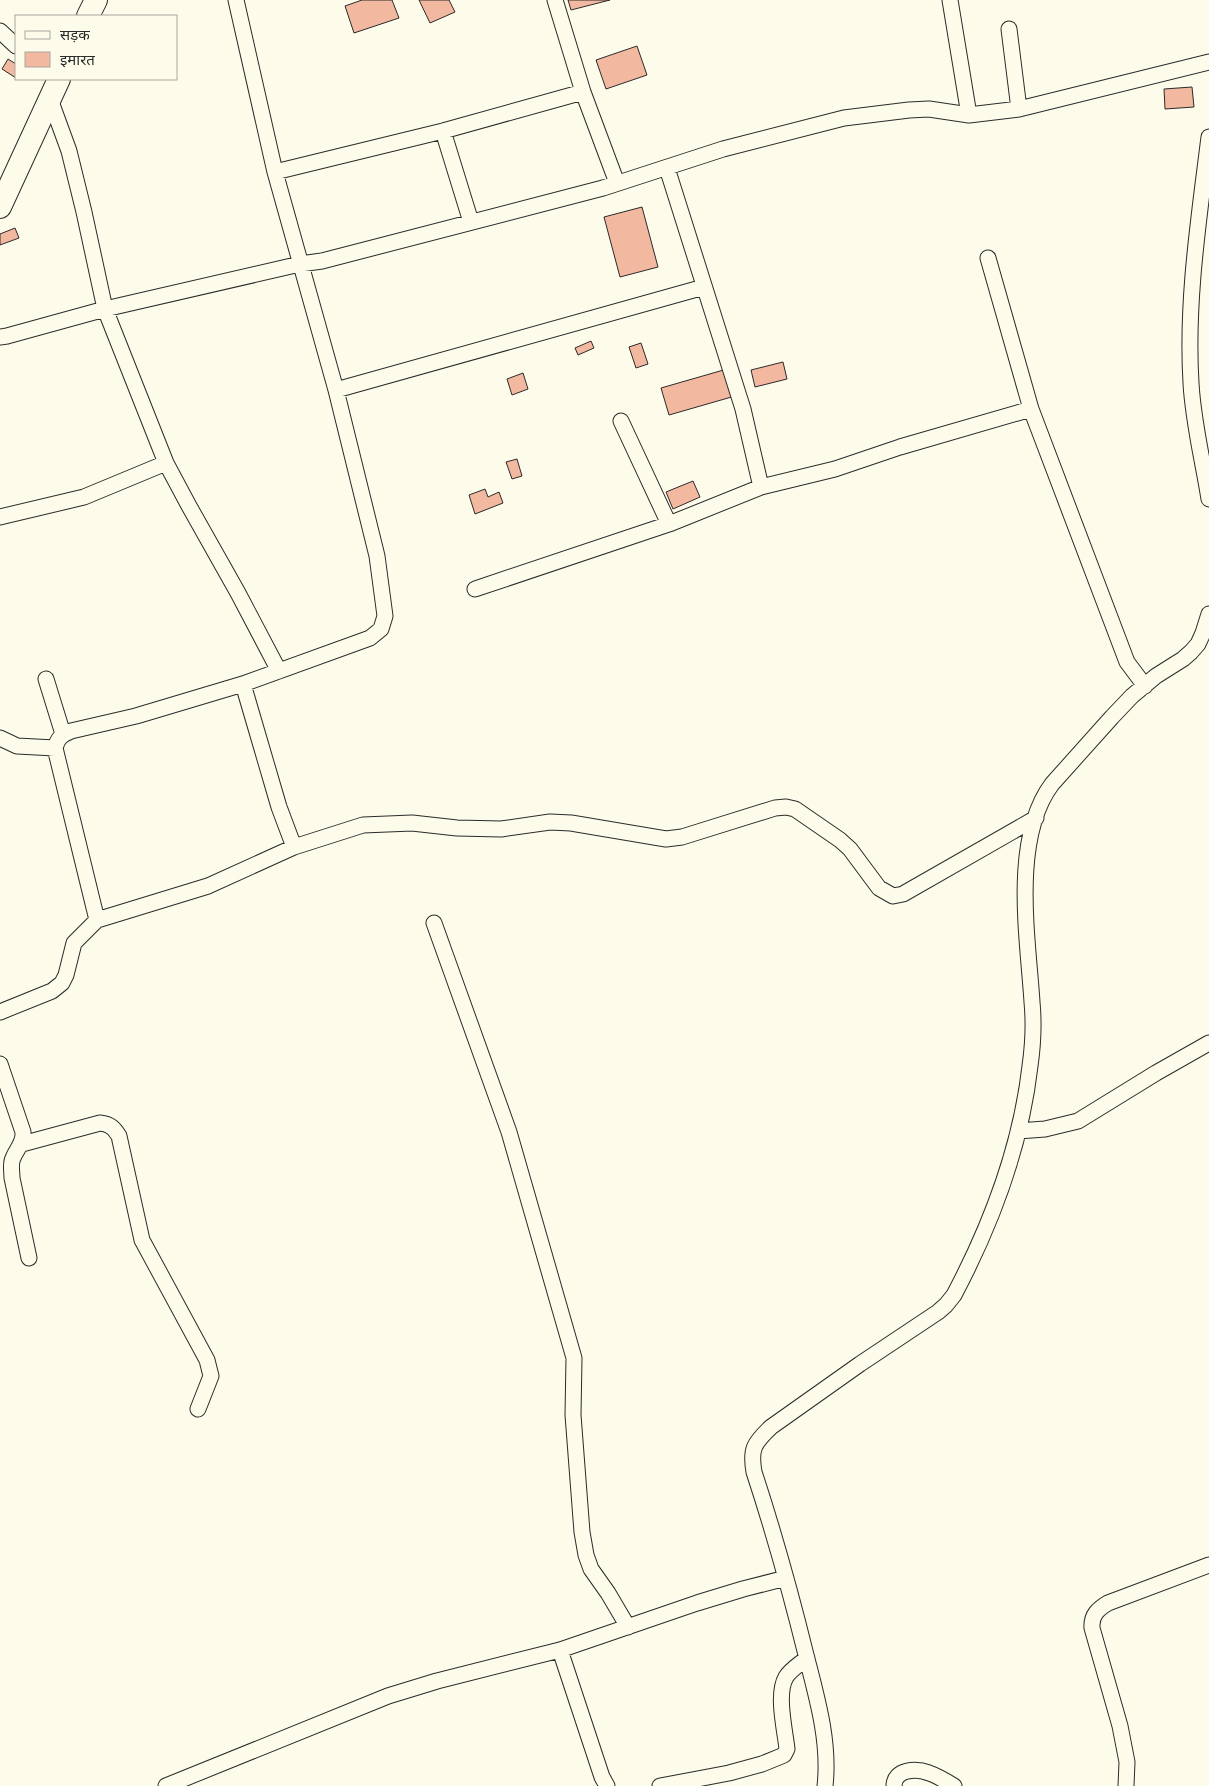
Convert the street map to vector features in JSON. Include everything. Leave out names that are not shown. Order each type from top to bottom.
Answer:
[{"type":"main road","points":[[0,206],[55,85]]},
{"type":"street","points":[[97,920],[55,748],[58,739],[70,731],[136,716],[243,684],[370,638],[380,629],[385,616],[377,556],[336,390],[275,172],[237,0]]},
{"type":"street","points":[[555,0],[583,92],[617,183]]},
{"type":"street","points":[[950,0],[969,115]]},
{"type":"street","points":[[1010,29],[1019,109]]},
{"type":"street","points":[[0,31],[15,45]]},
{"type":"street","points":[[0,336],[7,336],[105,309],[300,264],[322,261],[617,183],[723,149],[844,118],[909,110],[929,109],[969,115],[1019,109],[1209,62]]},
{"type":"street","points":[[55,85],[105,309],[166,463],[279,671]]},
{"type":"street","points":[[275,172],[443,131],[583,92]]},
{"type":"street","points":[[443,131],[471,222]]},
{"type":"street","points":[[1209,137],[1194,260],[1190,359],[1191,384],[1209,499]]},
{"type":"street","points":[[667,168],[743,409],[761,487]]},
{"type":"street","points":[[988,258],[1031,409],[1127,662],[1145,686]]},
{"type":"street","points":[[336,390],[704,287]]},
{"type":"street","points":[[476,588],[669,524],[761,487],[835,469],[900,447],[1031,409]]},
{"type":"street","points":[[621,421],[669,524]]},
{"type":"street","points":[[0,517],[84,497],[166,463]]},
{"type":"street","points":[[825,1786],[826,1745],[807,1658],[786,1578],[754,1472],[752,1457],[754,1447],[760,1437],[797,1408],[946,1305],[960,1283],[986,1226],[1012,1152],[1018,1131],[1030,1066],[1032,1002],[1026,920],[1026,881],[1028,851],[1044,795],[1112,717],[1156,676],[1191,652],[1198,644],[1208,623]]},
{"type":"street","points":[[46,679],[63,734]]},
{"type":"street","points":[[243,684],[279,807],[294,847]]},
{"type":"street","points":[[0,738],[17,746],[55,748]]},
{"type":"street","points":[[0,1012],[52,991],[62,984],[74,943],[97,920],[208,886],[294,847],[363,825],[412,823],[457,828],[501,829],[550,822],[571,823],[666,839],[682,838],[775,808],[786,807],[795,809],[840,840],[850,849],[880,888],[893,896],[904,894],[1036,818]]},
{"type":"street","points":[[434,923],[509,1132],[574,1358],[573,1415],[582,1532],[586,1555],[591,1569],[628,1627]]},
{"type":"street","points":[[1018,1131],[1045,1129],[1078,1121],[1209,1043]]},
{"type":"street","points":[[0,1064],[23,1132],[22,1144],[12,1159],[11,1167],[29,1258]]},
{"type":"street","points":[[22,1144],[100,1124],[108,1124],[114,1128],[119,1136],[142,1240],[207,1360],[211,1376],[198,1409]]},
{"type":"street","points":[[1126,1786],[1127,1762],[1120,1726],[1091,1620],[1097,1610],[1108,1603],[1209,1565]]},
{"type":"street","points":[[166,1786],[388,1696],[436,1681],[560,1650],[735,1591],[786,1578]]},
{"type":"street","points":[[560,1650],[602,1777],[607,1786]]},
{"type":"street","points":[[660,1786],[729,1773],[762,1764],[784,1755],[787,1749],[782,1686],[791,1670],[807,1658]]},
{"type":"street","points":[[894,1786],[895,1777],[900,1772],[911,1771],[926,1772],[954,1786]]},
{"type":"building","points":[[362,0],[392,0],[399,18],[354,33],[345,6]]},
{"type":"building","points":[[419,0],[449,0],[455,12],[430,23]]},
{"type":"building","points":[[568,0],[610,0],[571,10]]},
{"type":"building","points":[[637,46],[647,75],[606,89],[596,60]]},
{"type":"building","points":[[8,59],[15,63],[15,77],[2,69]]},
{"type":"building","points":[[1192,87],[1194,107],[1165,109],[1164,89]]},
{"type":"building","points":[[642,207],[658,267],[620,277],[604,217]]},
{"type":"building","points":[[15,228],[19,238],[0,245],[0,234]]},
{"type":"building","points":[[591,341],[594,348],[578,355],[575,348]]},
{"type":"building","points":[[641,343],[648,364],[636,368],[629,347]]},
{"type":"building","points":[[783,362],[787,379],[755,387],[751,370]]},
{"type":"building","points":[[727,369],[735,396],[669,415],[661,388]]},
{"type":"building","points":[[523,373],[528,389],[512,395],[507,379]]},
{"type":"building","points":[[517,459],[522,476],[512,479],[506,462]]},
{"type":"building","points":[[693,481],[700,497],[673,509],[666,492]]},
{"type":"building","points":[[485,489],[488,497],[499,492],[503,503],[475,514],[469,495]]}]
